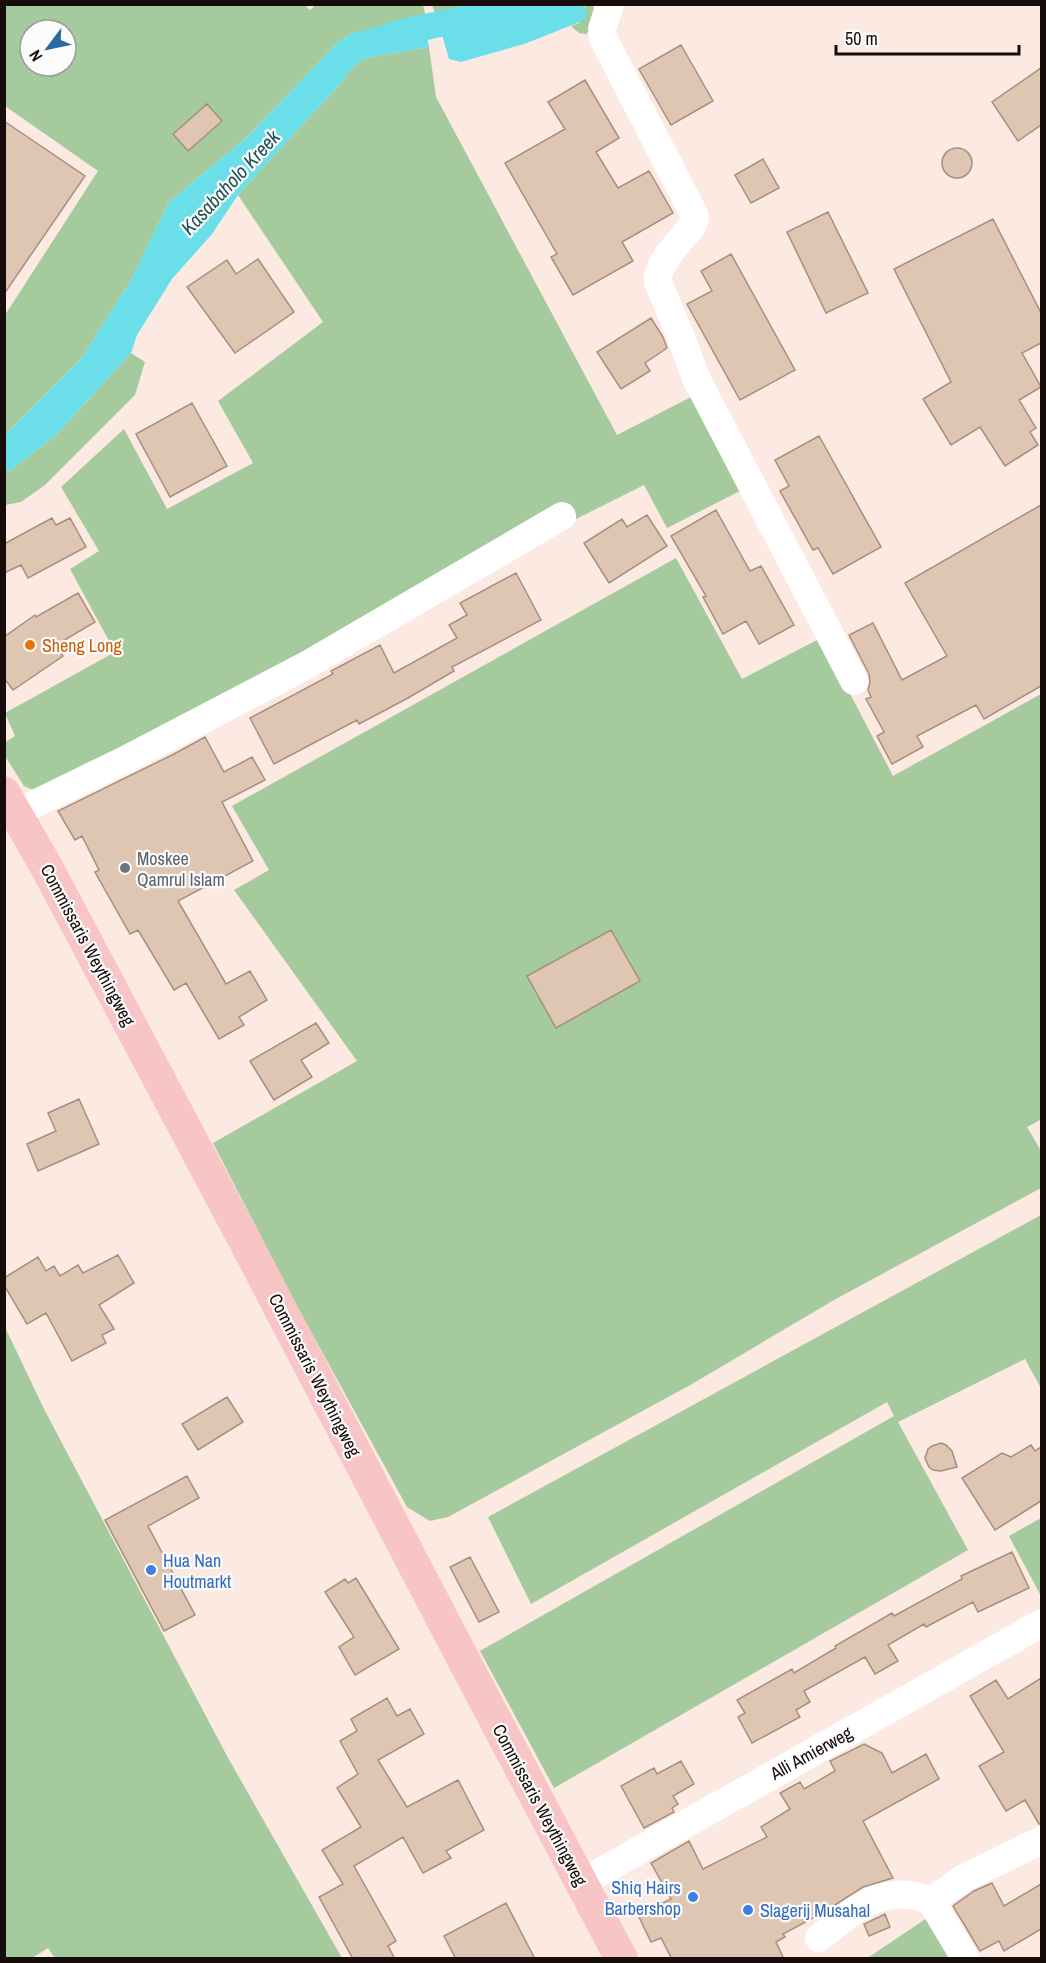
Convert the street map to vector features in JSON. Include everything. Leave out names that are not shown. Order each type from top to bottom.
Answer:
[{"type":"main road","name":"Commissaris Weythingweg","points":[[10,803],[248,1247],[621,1959]]},
{"type":"street","points":[[610,4],[602,29],[603,38],[695,219],[660,267],[657,275],[658,282],[696,378],[854,681]]},
{"type":"street","points":[[10,803],[129,758],[305,666],[562,516]]},
{"type":"street","name":"Alli Amierweg","points":[[581,1883],[1041,1623]]},
{"type":"street","points":[[931,1901],[966,1877],[1041,1840]]},
{"type":"street","points":[[819,1938],[853,1910],[878,1897],[900,1894],[917,1895],[931,1901],[965,1959]]},
{"type":"green space","points":[[304,4],[310,10],[316,5],[423,5],[426,17],[424,21],[352,33],[336,44],[246,138],[169,202],[131,280],[81,359],[5,434],[5,315],[98,171],[5,106],[5,5]]},
{"type":"green space","points":[[432,5],[502,5],[453,17],[437,18]]},
{"type":"green space","points":[[584,5],[593,5],[594,13],[593,24],[586,34],[579,33],[571,26],[579,23]]},
{"type":"green space","points":[[429,47],[436,97],[617,435],[691,397],[740,491],[667,528],[644,485],[576,519],[566,503],[301,658],[38,792],[24,786],[5,756],[4,743],[15,736],[5,713],[115,652],[70,569],[99,551],[61,487],[124,429],[167,509],[253,463],[218,401],[323,322],[238,195],[354,66],[367,58]]},
{"type":"green space","points":[[131,353],[145,362],[135,395],[45,485],[21,502],[5,505],[5,473],[56,435]]},
{"type":"green space","points":[[676,558],[742,679],[821,638],[893,776],[1041,694],[1042,1119],[1027,1127],[1041,1151],[1041,1188],[834,1300],[692,1384],[448,1517],[430,1521],[407,1507],[292,1297],[213,1143],[357,1061],[234,890],[269,870],[232,806]]},
{"type":"green space","points":[[1041,1215],[1041,1388],[1025,1359],[898,1422],[968,1550],[554,1788],[480,1651],[894,1416],[887,1402],[531,1604],[488,1517]]},
{"type":"green space","points":[[4,1325],[44,1409],[227,1756],[342,1958],[55,1958],[48,1948],[32,1958],[5,1958]]},
{"type":"green space","points":[[1041,1518],[1041,1596],[1009,1536]]},
{"type":"green space","points":[[933,1914],[959,1958],[869,1957]]},
{"type":"water","points":[[502,5],[584,5],[587,19],[527,43],[461,62],[449,59],[437,18],[453,17]]},
{"type":"water","points":[[406,18],[424,21],[429,47],[367,58],[354,66],[238,195],[212,234],[172,279],[137,335],[131,353],[56,435],[5,473],[5,434],[81,359],[131,280],[169,202],[246,138],[336,44],[352,33]]},
{"type":"building","points":[[681,45],[713,101],[671,125],[639,69]]},
{"type":"building","points":[[1041,68],[1041,125],[1018,141],[992,102]]},
{"type":"building","points":[[585,80],[619,138],[596,152],[618,188],[649,171],[673,213],[622,242],[633,261],[573,295],[551,257],[557,254],[505,163],[565,129],[548,102]]},
{"type":"building","points":[[207,104],[222,121],[188,151],[173,134]]},
{"type":"building","points":[[4,121],[85,176],[4,294]]},
{"type":"building","points":[[957,148],[968,152],[972,163],[968,174],[957,178],[946,174],[942,163],[946,152]]},
{"type":"building","points":[[763,159],[779,188],[751,203],[735,175]]},
{"type":"building","points":[[828,212],[868,293],[826,313],[787,232]]},
{"type":"building","points":[[993,219],[1041,313],[1041,343],[1022,353],[1041,387],[1019,400],[1036,428],[1030,432],[1038,445],[1005,466],[980,427],[951,445],[923,399],[951,382],[894,269]]},
{"type":"building","points":[[731,254],[795,370],[740,400],[687,304],[712,291],[701,271]]},
{"type":"building","points":[[258,259],[294,312],[235,353],[187,287],[227,260],[236,274]]},
{"type":"building","points":[[651,318],[667,348],[645,363],[650,371],[621,389],[597,352]]},
{"type":"building","points":[[192,403],[227,466],[170,497],[136,434]]},
{"type":"building","points":[[819,436],[881,547],[833,574],[818,548],[813,550],[780,491],[789,486],[775,460]]},
{"type":"building","points":[[1041,505],[1041,686],[984,719],[976,705],[917,736],[923,747],[892,764],[877,736],[884,732],[866,699],[871,697],[868,690],[869,674],[849,635],[873,623],[902,680],[947,656],[905,583]]},
{"type":"building","points":[[716,510],[750,571],[761,566],[794,625],[759,644],[746,621],[723,634],[703,597],[706,596],[671,536]]},
{"type":"building","points":[[647,515],[667,546],[609,583],[584,543],[622,519],[627,527]]},
{"type":"building","points":[[52,518],[56,525],[70,518],[86,547],[28,578],[21,565],[4,573],[4,544]]},
{"type":"building","points":[[516,573],[541,620],[452,667],[454,671],[408,698],[359,724],[357,720],[274,764],[250,718],[333,674],[331,671],[380,645],[394,673],[457,638],[449,625],[467,615],[460,603]]},
{"type":"building","name":"Sheng Long","points":[[78,593],[95,622],[56,645],[63,656],[13,690],[4,678],[4,637],[35,615],[36,617]]},
{"type":"building","points":[[205,737],[224,772],[252,757],[265,780],[222,802],[253,861],[178,901],[226,984],[250,971],[267,1000],[239,1017],[244,1025],[219,1039],[186,983],[174,990],[138,930],[130,934],[95,872],[99,870],[82,836],[75,840],[58,811]]},
{"type":"building","points":[[611,930],[640,981],[556,1028],[527,976]]},
{"type":"building","points":[[316,1023],[329,1043],[301,1060],[312,1077],[274,1100],[250,1061]]},
{"type":"building","points":[[79,1099],[99,1144],[38,1171],[27,1144],[56,1131],[48,1113]]},
{"type":"building","points":[[118,1255],[134,1283],[99,1305],[114,1329],[102,1335],[106,1343],[72,1361],[46,1313],[27,1324],[4,1285],[4,1278],[38,1257],[46,1271],[54,1266],[60,1276],[78,1265],[83,1273]]},
{"type":"building","points":[[227,1397],[243,1422],[198,1450],[182,1424]]},
{"type":"building","points":[[941,1443],[952,1451],[957,1467],[941,1471],[929,1467],[925,1458],[928,1449]]},
{"type":"building","points":[[1031,1445],[1035,1451],[1041,1447],[1041,1501],[995,1530],[962,1478],[1002,1453],[1011,1457]]},
{"type":"building","name":"Hua Nan Houtmarkt","points":[[187,1476],[199,1498],[148,1526],[195,1615],[164,1631],[105,1520]]},
{"type":"building","points":[[1012,1552],[1029,1588],[978,1612],[973,1602],[926,1627],[924,1624],[888,1645],[898,1661],[875,1674],[865,1657],[804,1691],[810,1702],[796,1710],[800,1717],[752,1743],[738,1717],[745,1713],[737,1700],[792,1669],[794,1673],[892,1613],[894,1616],[962,1579],[961,1576]]},
{"type":"building","points":[[470,1557],[499,1612],[479,1622],[450,1567]]},
{"type":"building","points":[[356,1578],[399,1649],[355,1675],[339,1647],[354,1637],[325,1592],[345,1579],[348,1583]]},
{"type":"building","points":[[1041,1678],[1041,1824],[1039,1824],[1025,1800],[1006,1811],[979,1766],[1004,1752],[970,1696],[996,1680],[1008,1699]]},
{"type":"building","points":[[387,1698],[397,1716],[410,1709],[424,1734],[378,1760],[407,1807],[458,1780],[484,1830],[446,1851],[451,1858],[423,1873],[403,1837],[354,1866],[396,1941],[388,1946],[395,1959],[353,1959],[319,1897],[343,1884],[322,1850],[361,1827],[337,1788],[358,1774],[340,1741],[357,1731],[351,1719]]},
{"type":"building","points":[[864,1744],[882,1753],[892,1773],[926,1754],[939,1779],[863,1821],[893,1878],[863,1887],[783,1934],[785,1937],[776,1942],[784,1959],[672,1959],[661,1938],[651,1942],[638,1915],[671,1899],[651,1863],[689,1841],[703,1869],[767,1837],[761,1827],[790,1809],[780,1793],[800,1782],[804,1789],[835,1771],[830,1761]]},
{"type":"building","points":[[681,1761],[694,1784],[673,1796],[678,1804],[672,1808],[674,1812],[644,1828],[621,1786],[654,1768],[657,1774]]},
{"type":"building","points":[[992,1883],[1004,1906],[1041,1884],[1041,1929],[1004,1951],[999,1941],[980,1951],[953,1906],[974,1891]]},
{"type":"building","points":[[506,1903],[535,1959],[456,1959],[444,1936]]},
{"type":"building","points":[[885,1914],[890,1927],[869,1936],[864,1924]]},
{"type":"waterway","name":"Kasabaholo Kreek","points":[[394,34],[530,4]]},
{"type":"place","name":"Sheng Long","points":[[30,645]]},
{"type":"place","name":"Moskee Qamrul Islam","points":[[125,868]]},
{"type":"place","name":"Hua Nan Houtmarkt","points":[[151,1570]]},
{"type":"place","name":"Shiq Hairs Barbershop","points":[[693,1897]]},
{"type":"place","name":"Slagerij Musahal","points":[[748,1910]]}]
